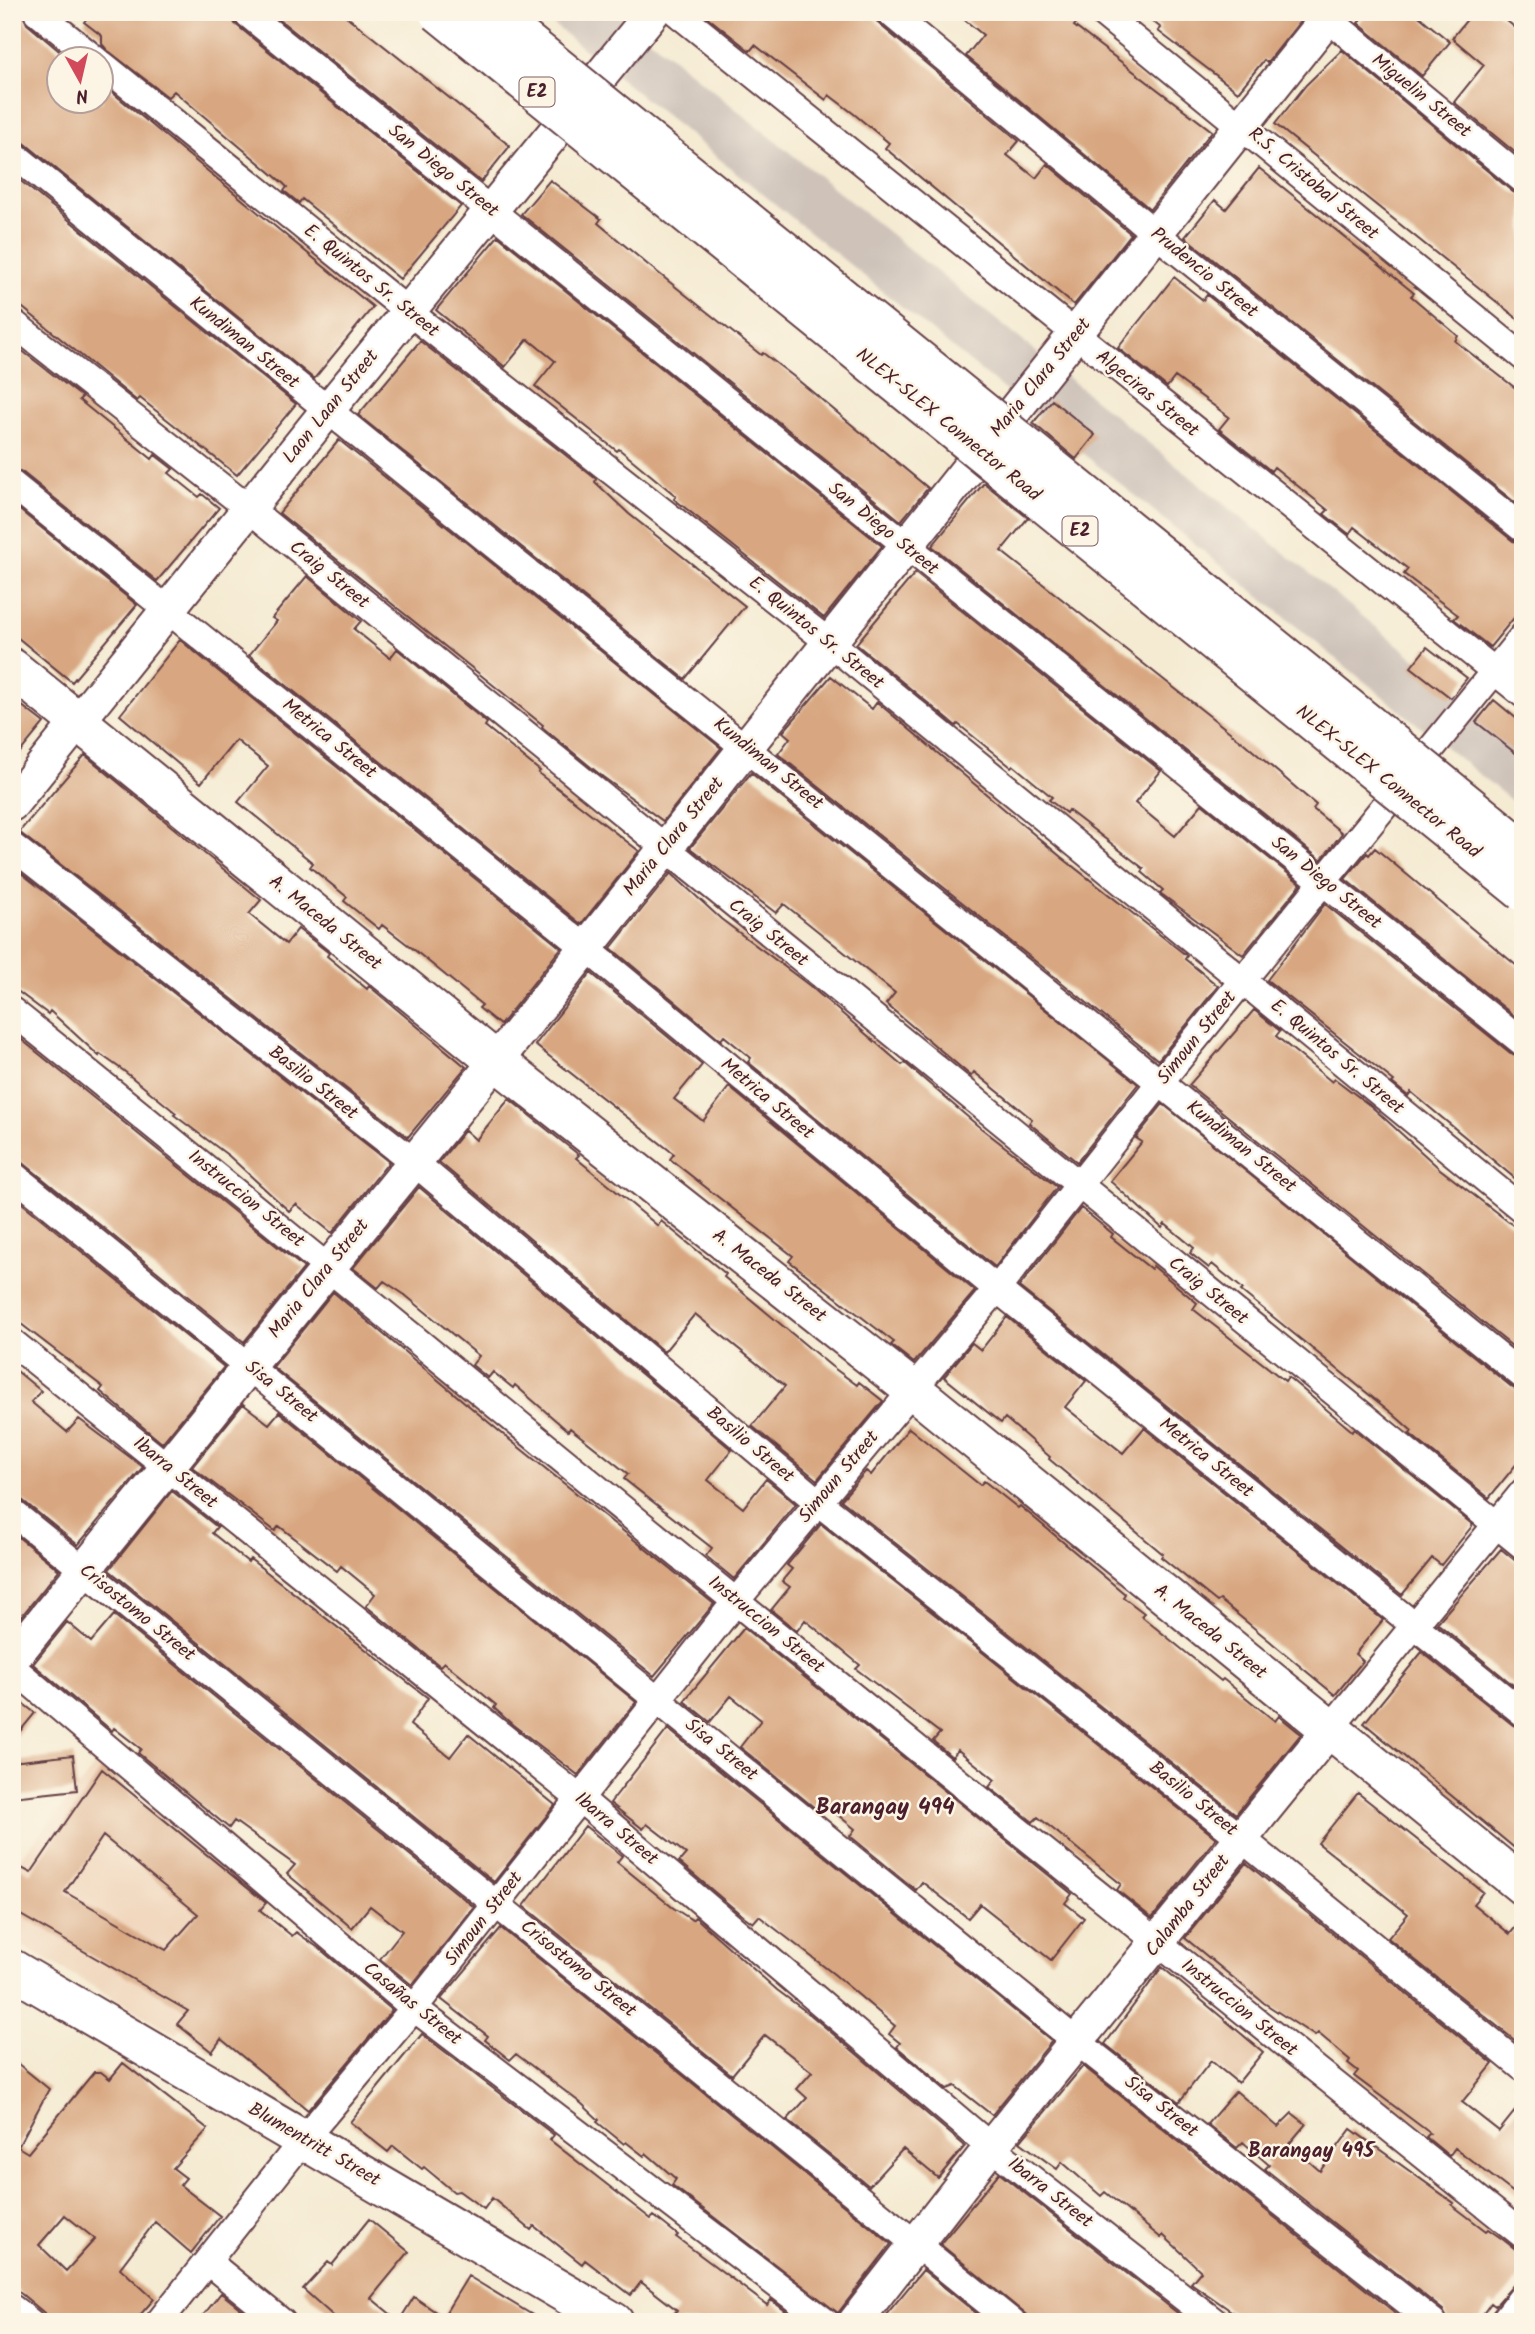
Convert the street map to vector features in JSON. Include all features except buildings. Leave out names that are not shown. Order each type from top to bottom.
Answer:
[{"type":"main road","name":"NLEX-SLEX Connector Road","points":[[438,12],[1523,892]]},
{"type":"main road","name":"NLEX-SLEX Connector Road","points":[[490,12],[1523,849]]},
{"type":"main road","points":[[527,12],[664,152]]},
{"type":"main road","name":"A. Maceda Street","points":[[12,668],[496,1061],[912,1389],[1523,1886]]},
{"type":"main road","name":"Blumentritt Street","points":[[12,1969],[614,2322]]},
{"type":"street","points":[[37,12],[79,46]]},
{"type":"street","name":"San Diego Street","points":[[245,12],[906,548],[1523,1043]]},
{"type":"street","name":"Laon Laan Street","points":[[12,804],[327,411],[653,12]]},
{"type":"street","name":"Algeciras Street","points":[[676,12],[1074,336],[1523,694]]},
{"type":"street","name":"Prudencio Street","points":[[889,12],[1156,234],[1523,529]]},
{"type":"street","name":"R.S. Cristobal Street","points":[[1101,12],[1523,358]]},
{"type":"street","name":"Maria Clara Street","points":[[12,1659],[496,1061],[906,548],[1242,126],[1326,14]]},
{"type":"street","name":"Miguelin Street","points":[[1326,14],[1523,180]]},
{"type":"street","name":"E. Quintos Sr. Street","points":[[116,75],[409,312],[830,643],[1523,1210]]},
{"type":"street","name":"Kundiman Street","points":[[12,153],[327,411],[747,746],[1523,1377]]},
{"type":"street","name":"Craig Street","points":[[12,322],[248,509],[1523,1546]]},
{"type":"street","name":"Metrica Street","points":[[12,484],[586,948],[998,1289],[1523,1713]]},
{"type":"street","name":"Simoun Street","points":[[159,2322],[304,2139],[414,2008],[736,1601],[998,1289],[1161,1081],[1523,636]]},
{"type":"street","name":"Basilio Street","points":[[12,846],[414,1162],[818,1502],[1241,1838],[1523,2068]]},
{"type":"street","name":"Instruccion Street","points":[[12,1012],[330,1266],[1158,1944],[1523,2235]]},
{"type":"street","name":"Sisa Street","points":[[12,1174],[1078,2042],[1433,2322]]},
{"type":"street","name":"Ibarra Street","points":[[12,1342],[579,1798],[991,2147],[1215,2322]]},
{"type":"street","name":"Calamba Street","points":[[855,2322],[991,2147],[1523,1492]]},
{"type":"street","name":"Crisostomo Street","points":[[12,1511],[1012,2322]]},
{"type":"street","name":"Casañas Street","points":[[12,1667],[414,2008],[826,2322]]},
{"type":"street","points":[[208,2262],[282,2322]]},
{"type":"street","points":[[1503,2322],[1523,2296]]},
{"type":"street","points":[[12,2308],[30,2322]]},
{"type":"shaded area","points":[[538,12],[616,12],[1523,746],[1523,810]]},
{"type":"shaded area","points":[[96,1765],[273,1912],[176,2034],[12,1940],[12,1868]]},
{"type":"district","name":"Barangay 494","points":[[885,1808]]},
{"type":"district","name":"Barangay 495","points":[[1311,2151]]}]
